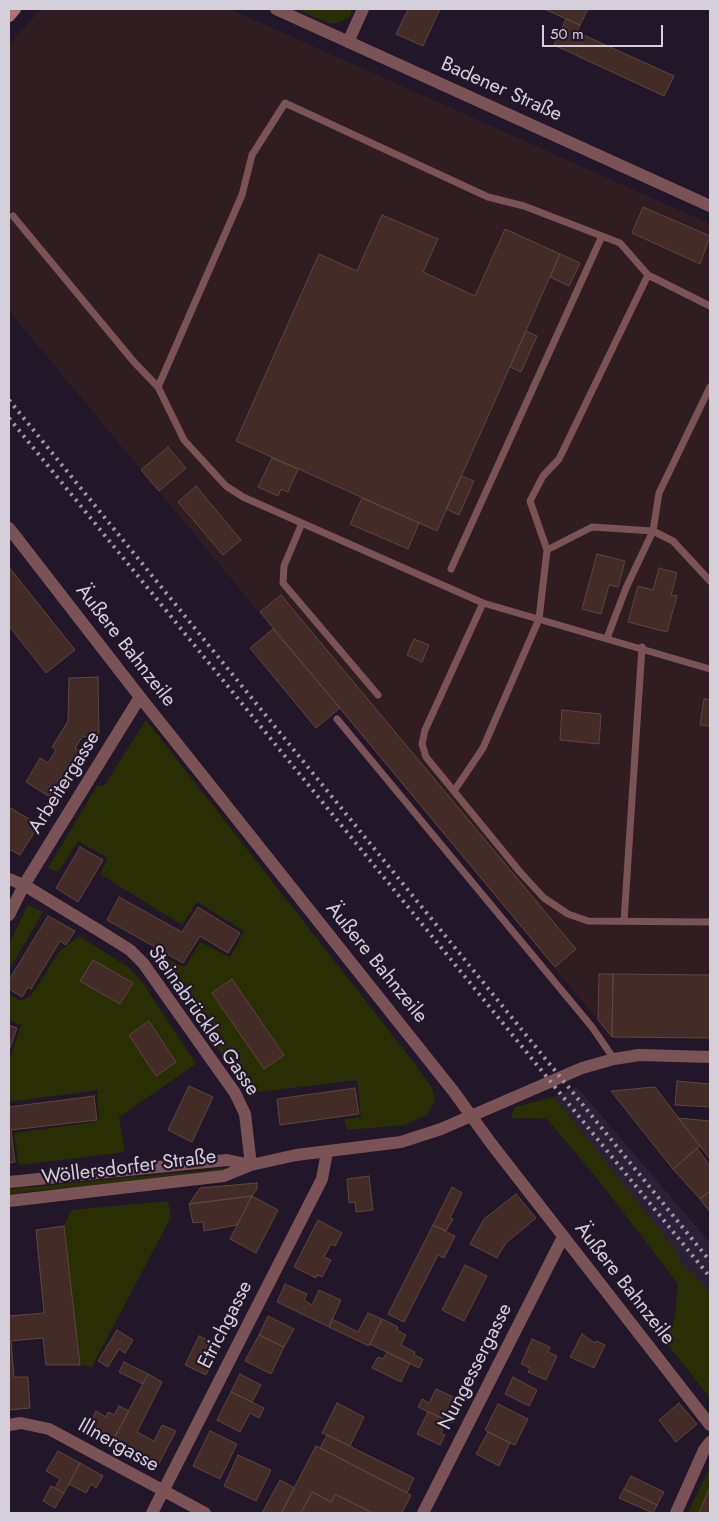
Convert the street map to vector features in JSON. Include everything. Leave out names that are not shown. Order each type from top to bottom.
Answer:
[{"type":"street","points":[[9,16],[15,9]]},
{"type":"street","name":"Badener Straße","points":[[276,9],[710,206]]},
{"type":"street","points":[[348,42],[363,9]]},
{"type":"street","name":"Äußere Bahnzeile","points":[[10,533],[472,1116],[563,1237],[710,1425]]},
{"type":"street","name":"Arbeitergasse","points":[[9,915],[24,885],[140,697]]},
{"type":"street","name":"Steinabrückler Gasse","points":[[9,879],[24,885],[130,950],[143,963],[235,1093],[244,1114],[251,1164]]},
{"type":"street","name":"Wöllersdorfer Straße","points":[[9,1201],[224,1176],[251,1164],[401,1142],[441,1129],[582,1068],[614,1059],[639,1054],[710,1057]]},
{"type":"street","name":"Etrichgasse","points":[[152,1513],[322,1179],[327,1152]]},
{"type":"street","name":"Wöllersdorfer Straße","points":[[9,1182],[227,1160],[251,1164]]},
{"type":"street","name":"Nungessergasse","points":[[423,1513],[563,1237]]},
{"type":"street","name":"Illnergasse","points":[[9,1426],[21,1423],[49,1429],[162,1492],[206,1513]]},
{"type":"street","points":[[676,1513],[704,1450],[710,1442]]},
{"type":"lane","points":[[158,387],[242,194],[252,155],[285,103],[488,197],[524,206],[620,243],[648,275],[710,306]]},
{"type":"lane","points":[[12,216],[134,362],[158,387],[184,440],[226,486],[243,497],[483,603],[710,669]]},
{"type":"lane","points":[[451,568],[602,236]]},
{"type":"lane","points":[[454,791],[483,748],[540,619],[547,550],[530,501],[543,476],[560,459],[648,275]]},
{"type":"lane","points":[[607,638],[626,588],[653,531],[659,493],[710,387]]},
{"type":"lane","points":[[302,523],[284,566],[283,583],[378,695]]},
{"type":"lane","points":[[547,550],[592,527],[653,531],[673,541],[710,581]]},
{"type":"lane","points":[[483,603],[425,730],[422,744],[426,756],[520,872],[544,898],[568,914],[588,921],[710,922]]},
{"type":"lane","points":[[624,921],[642,648]]},
{"type":"lane","points":[[336,719],[586,1019],[614,1059]]},
{"type":"shaded area","points":[[41,9],[230,9],[710,224],[710,1038],[612,1037],[9,311],[9,45]]},
{"type":"shaded area","points":[[577,1087],[710,1243],[710,1294],[691,1271],[686,1270],[679,1262],[679,1255],[554,1097]]},
{"type":"green space","points":[[297,9],[352,9],[350,17],[337,23],[328,23]]},
{"type":"green space","points":[[146,720],[415,1064],[432,1088],[435,1101],[427,1115],[405,1125],[347,1130],[344,1119],[361,1117],[357,1080],[258,1092],[251,1082],[244,1087],[153,953],[185,967],[200,942],[230,957],[244,931],[197,902],[182,925],[100,874],[108,858],[78,841],[58,872],[48,868],[97,786],[104,786]]},
{"type":"green space","points":[[28,905],[43,912],[9,970],[9,944]]},
{"type":"green space","points":[[79,936],[128,967],[143,983],[196,1064],[119,1117],[125,1152],[19,1165],[14,1133],[99,1121],[97,1090],[9,1102],[9,1056],[11,1056],[21,1025],[9,1020],[9,994],[21,1001],[31,996],[58,953]]},
{"type":"green space","points":[[554,1097],[679,1255],[679,1262],[686,1270],[691,1271],[710,1294],[710,1398],[665,1341],[675,1318],[678,1284],[600,1182],[547,1119],[511,1118],[515,1107]]},
{"type":"green space","points":[[228,1168],[228,1171],[9,1194],[9,1189]]},
{"type":"green space","points":[[168,1201],[171,1217],[92,1367],[80,1365],[64,1226],[71,1210]]},
{"type":"green space","points":[[709,1469],[710,1513],[688,1513]]},
{"type":"building","points":[[408,9],[440,9],[423,46],[396,34]]},
{"type":"building","points":[[544,9],[588,9],[580,25]]},
{"type":"building","points":[[566,19],[580,25],[577,32],[674,76],[664,96],[554,45]]},
{"type":"building","points":[[643,207],[710,236],[700,264],[632,233]]},
{"type":"building","points":[[382,215],[438,239],[423,272],[475,296],[505,229],[560,254],[437,531],[236,441],[319,254],[357,271]]},
{"type":"building","points":[[560,254],[580,263],[569,286],[550,277]]},
{"type":"building","points":[[526,331],[537,336],[521,372],[510,367]]},
{"type":"building","points":[[168,447],[186,468],[159,491],[141,470]]},
{"type":"building","points":[[272,458],[298,469],[288,492],[281,489],[278,496],[258,487]]},
{"type":"building","points":[[461,476],[474,481],[459,515],[446,509]]},
{"type":"building","points":[[196,486],[241,540],[223,555],[178,502]]},
{"type":"building","points":[[362,498],[419,523],[408,549],[350,524]]},
{"type":"building","points":[[597,554],[625,561],[618,587],[609,585],[601,614],[582,609]]},
{"type":"building","points":[[9,567],[75,650],[46,673],[9,626]]},
{"type":"building","points":[[659,568],[677,573],[671,595],[677,596],[667,632],[628,622],[638,586],[653,590]]},
{"type":"building","points":[[281,595],[576,949],[555,967],[260,612]]},
{"type":"building","points":[[273,629],[340,708],[316,728],[250,648]]},
{"type":"building","points":[[414,639],[429,645],[422,662],[407,655]]},
{"type":"building","points":[[98,677],[99,734],[82,737],[75,748],[82,752],[53,799],[26,782],[40,758],[48,763],[56,750],[52,747],[68,721],[69,678]]},
{"type":"building","points":[[704,699],[710,700],[710,726],[700,725]]},
{"type":"building","points":[[562,710],[601,714],[599,744],[560,740]]},
{"type":"building","points":[[9,807],[39,825],[20,855],[9,849]]},
{"type":"building","points":[[80,847],[103,860],[78,902],[56,888]]},
{"type":"building","points":[[119,897],[182,932],[198,907],[240,933],[228,953],[200,936],[183,963],[107,920]]},
{"type":"building","points":[[48,916],[75,931],[66,945],[60,941],[31,989],[28,987],[22,997],[9,989],[9,980]]},
{"type":"building","points":[[93,960],[133,983],[120,1004],[80,981]]},
{"type":"building","points":[[599,974],[613,974],[612,1037],[598,1020]]},
{"type":"building","points":[[613,974],[710,975],[710,1038],[612,1037]]},
{"type":"building","points":[[232,979],[284,1055],[264,1069],[212,993]]},
{"type":"building","points":[[149,1021],[176,1062],[156,1076],[129,1035]]},
{"type":"building","points":[[9,1025],[17,1028],[9,1051]]},
{"type":"building","points":[[677,1081],[710,1084],[710,1107],[675,1105]]},
{"type":"building","points":[[189,1086],[213,1097],[192,1142],[168,1130]]},
{"type":"building","points":[[655,1087],[700,1146],[673,1169],[611,1091]]},
{"type":"building","points":[[355,1088],[359,1114],[280,1125],[277,1099]]},
{"type":"building","points":[[94,1096],[97,1120],[11,1130],[15,1162],[9,1163],[9,1107]]},
{"type":"building","points":[[678,1118],[710,1121],[710,1159],[700,1146]]},
{"type":"building","points":[[697,1148],[710,1166],[710,1191],[700,1199],[673,1169]]},
{"type":"building","points":[[369,1176],[373,1210],[356,1212],[355,1202],[349,1203],[347,1179]]},
{"type":"building","points":[[257,1183],[257,1189],[252,1196],[189,1204],[200,1188]]},
{"type":"building","points":[[452,1187],[462,1193],[450,1218],[453,1219],[446,1231],[433,1225]]},
{"type":"building","points":[[710,1191],[710,1212],[700,1199]]},
{"type":"building","points":[[516,1194],[536,1218],[506,1243],[497,1258],[470,1244],[484,1219]]},
{"type":"building","points":[[252,1196],[278,1210],[256,1253],[230,1239]]},
{"type":"building","points":[[252,1196],[237,1225],[204,1231],[203,1222],[193,1223],[189,1204]]},
{"type":"building","points":[[318,1220],[342,1233],[335,1246],[331,1244],[324,1257],[331,1260],[322,1277],[317,1275],[316,1278],[294,1267]]},
{"type":"building","points":[[433,1225],[455,1236],[444,1258],[438,1255],[404,1322],[388,1314]]},
{"type":"building","points":[[64,1226],[80,1365],[46,1365],[43,1338],[11,1341],[14,1377],[28,1377],[30,1408],[9,1410],[9,1316],[44,1313],[36,1230]]},
{"type":"building","points":[[465,1265],[487,1276],[464,1321],[442,1310]]},
{"type":"building","points":[[285,1284],[307,1294],[304,1300],[312,1305],[319,1290],[341,1300],[329,1327],[277,1302]]},
{"type":"building","points":[[368,1313],[382,1319],[369,1346],[329,1327],[332,1319],[358,1332]]},
{"type":"building","points":[[268,1316],[294,1329],[284,1347],[259,1335]]},
{"type":"building","points":[[382,1319],[398,1327],[397,1330],[406,1335],[401,1345],[415,1352],[414,1355],[423,1359],[419,1368],[370,1344]]},
{"type":"building","points":[[117,1330],[133,1340],[125,1353],[119,1349],[108,1367],[98,1361]]},
{"type":"building","points":[[582,1334],[595,1343],[596,1341],[605,1345],[594,1368],[570,1357]]},
{"type":"building","points":[[259,1335],[284,1347],[271,1374],[245,1361]]},
{"type":"building","points":[[199,1336],[220,1346],[206,1375],[185,1365]]},
{"type":"building","points":[[532,1339],[550,1347],[548,1352],[557,1356],[546,1380],[528,1372],[530,1368],[521,1364]]},
{"type":"building","points":[[387,1352],[410,1363],[401,1382],[372,1368],[378,1357],[383,1359]]},
{"type":"building","points":[[124,1362],[148,1374],[143,1384],[119,1372]]},
{"type":"building","points":[[148,1374],[162,1382],[137,1432],[154,1441],[162,1425],[176,1431],[156,1469],[110,1446]]},
{"type":"building","points":[[240,1374],[261,1385],[252,1402],[231,1392]]},
{"type":"building","points":[[513,1377],[537,1390],[529,1406],[505,1394]]},
{"type":"building","points":[[436,1389],[462,1401],[452,1423],[418,1407],[422,1399],[429,1403]]},
{"type":"building","points":[[231,1392],[264,1408],[259,1418],[250,1413],[240,1432],[217,1420]]},
{"type":"building","points":[[337,1403],[364,1417],[350,1446],[322,1433]]},
{"type":"building","points":[[679,1403],[697,1424],[676,1442],[659,1420]]},
{"type":"building","points":[[498,1404],[528,1419],[515,1445],[485,1430]]},
{"type":"building","points":[[119,1406],[129,1411],[110,1446],[85,1433],[96,1411],[106,1417],[108,1412],[114,1415]]},
{"type":"building","points":[[428,1412],[447,1421],[441,1433],[445,1435],[440,1445],[417,1434]]},
{"type":"building","points":[[210,1431],[237,1444],[220,1479],[193,1466]]},
{"type":"building","points":[[488,1432],[510,1443],[499,1466],[476,1454]]},
{"type":"building","points":[[327,1435],[414,1478],[407,1493],[320,1448]]},
{"type":"building","points":[[316,1446],[411,1495],[402,1513],[373,1513],[335,1494],[331,1502],[312,1492],[301,1513],[281,1513]]},
{"type":"building","points":[[58,1451],[80,1463],[64,1493],[55,1488],[60,1479],[46,1471]]},
{"type":"building","points":[[238,1455],[271,1470],[256,1501],[224,1486]]},
{"type":"building","points":[[80,1463],[103,1476],[96,1488],[91,1484],[86,1493],[69,1484]]},
{"type":"building","points":[[631,1476],[664,1492],[657,1505],[624,1489]]},
{"type":"building","points":[[280,1480],[295,1488],[281,1513],[262,1513]]},
{"type":"building","points":[[51,1486],[64,1493],[55,1508],[43,1501]]},
{"type":"building","points":[[710,1487],[710,1513],[699,1513]]},
{"type":"building","points":[[624,1489],[657,1505],[653,1513],[619,1498]]},
{"type":"building","points":[[312,1492],[331,1502],[335,1494],[373,1513],[301,1513]]},
{"type":"railway","points":[[9,400],[710,1261]]},
{"type":"railway","points":[[9,418],[710,1277]]}]
